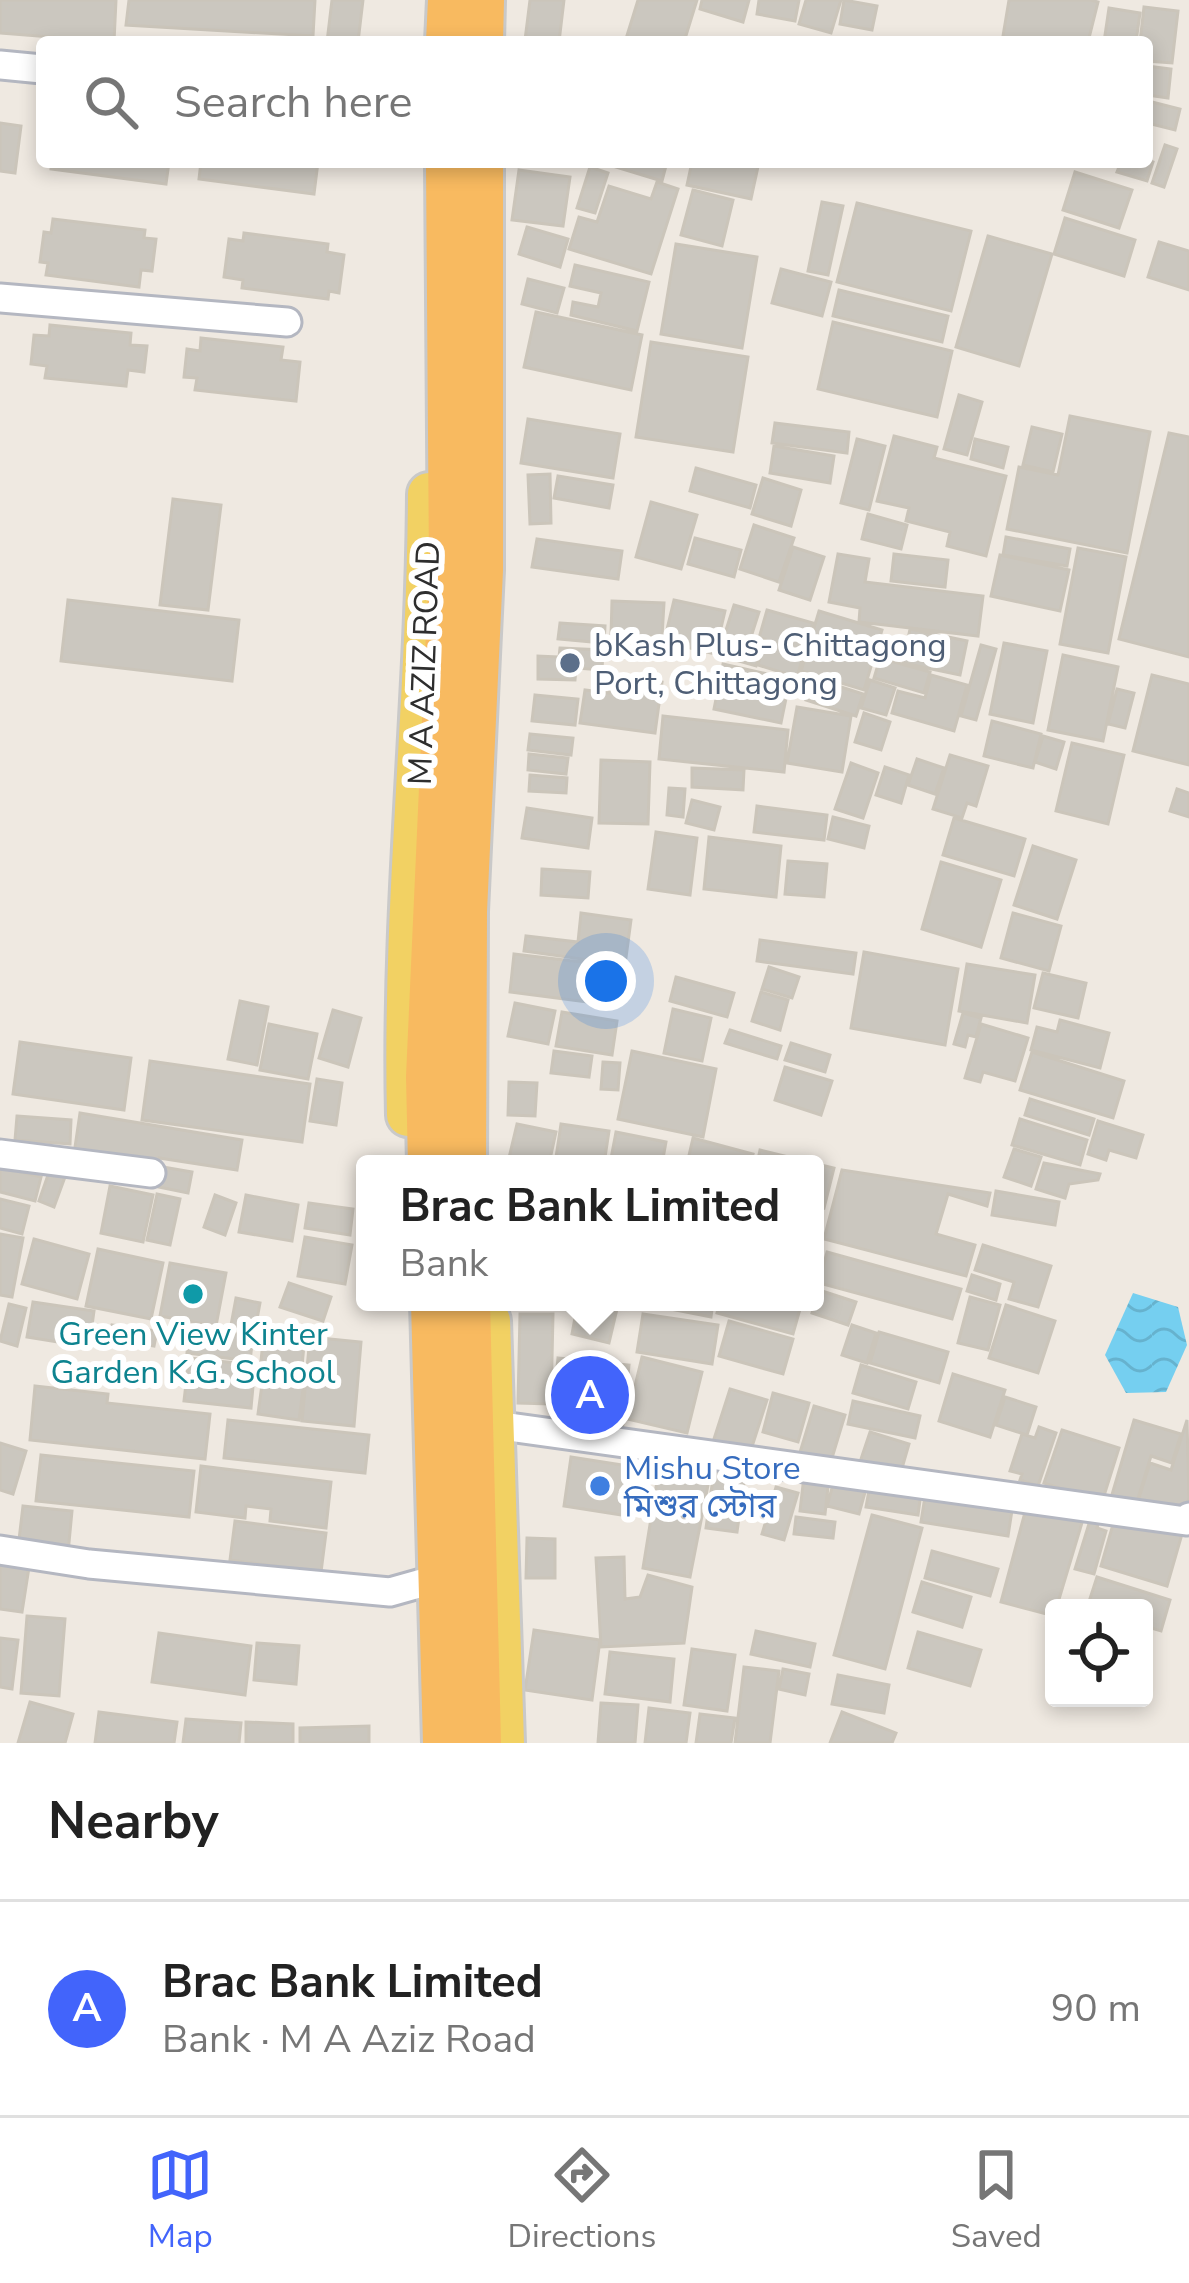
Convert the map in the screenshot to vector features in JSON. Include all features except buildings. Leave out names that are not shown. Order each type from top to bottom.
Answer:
[{"type":"highway","points":[[447,36],[449,0]]},
{"type":"highway","points":[[482,0],[482,36]]},
{"type":"highway","points":[[429,1155],[428,1056],[450,566],[447,168]]},
{"type":"highway","points":[[465,1155],[466,910],[482,570],[482,168]]},
{"type":"highway","points":[[432,1311],[444,1743]]},
{"type":"highway","points":[[469,1311],[480,1743]]},
{"type":"main road","points":[[430,36],[431,0]]},
{"type":"main road","points":[[500,36],[501,0]]},
{"type":"main road","name":"M A AZIZ ROAD","points":[[410,1155],[405,997],[429,565],[428,168]]},
{"type":"main road","points":[[483,1155],[482,1031],[499,573],[500,168]]},
{"type":"main road","points":[[414,1311],[426,1743]]},
{"type":"main road","points":[[488,1311],[503,1743]]},
{"type":"street","points":[[0,64],[36,68]]},
{"type":"street","points":[[0,298],[287,322]]},
{"type":"street","points":[[0,1154],[151,1173]]},
{"type":"street","points":[[494,1425],[1163,1518],[1186,1521],[1189,1517]]},
{"type":"street","points":[[0,1550],[89,1564],[390,1592],[422,1583]]},
{"type":"water","points":[[1133,1293],[1178,1307],[1187,1345],[1166,1392],[1126,1393],[1105,1355]]},
{"type":"place","name":"bKash Plus- Chittagong Port, Chittagong","points":[[570,663]]},
{"type":"place","name":"Green View Kinter Garden K.G. School","points":[[193,1294]]},
{"type":"place","name":"Brac Bank Limited","points":[[590,1395]]},
{"type":"place","name":"Mishu Store মিশুর স্টোর","points":[[600,1486]]}]
